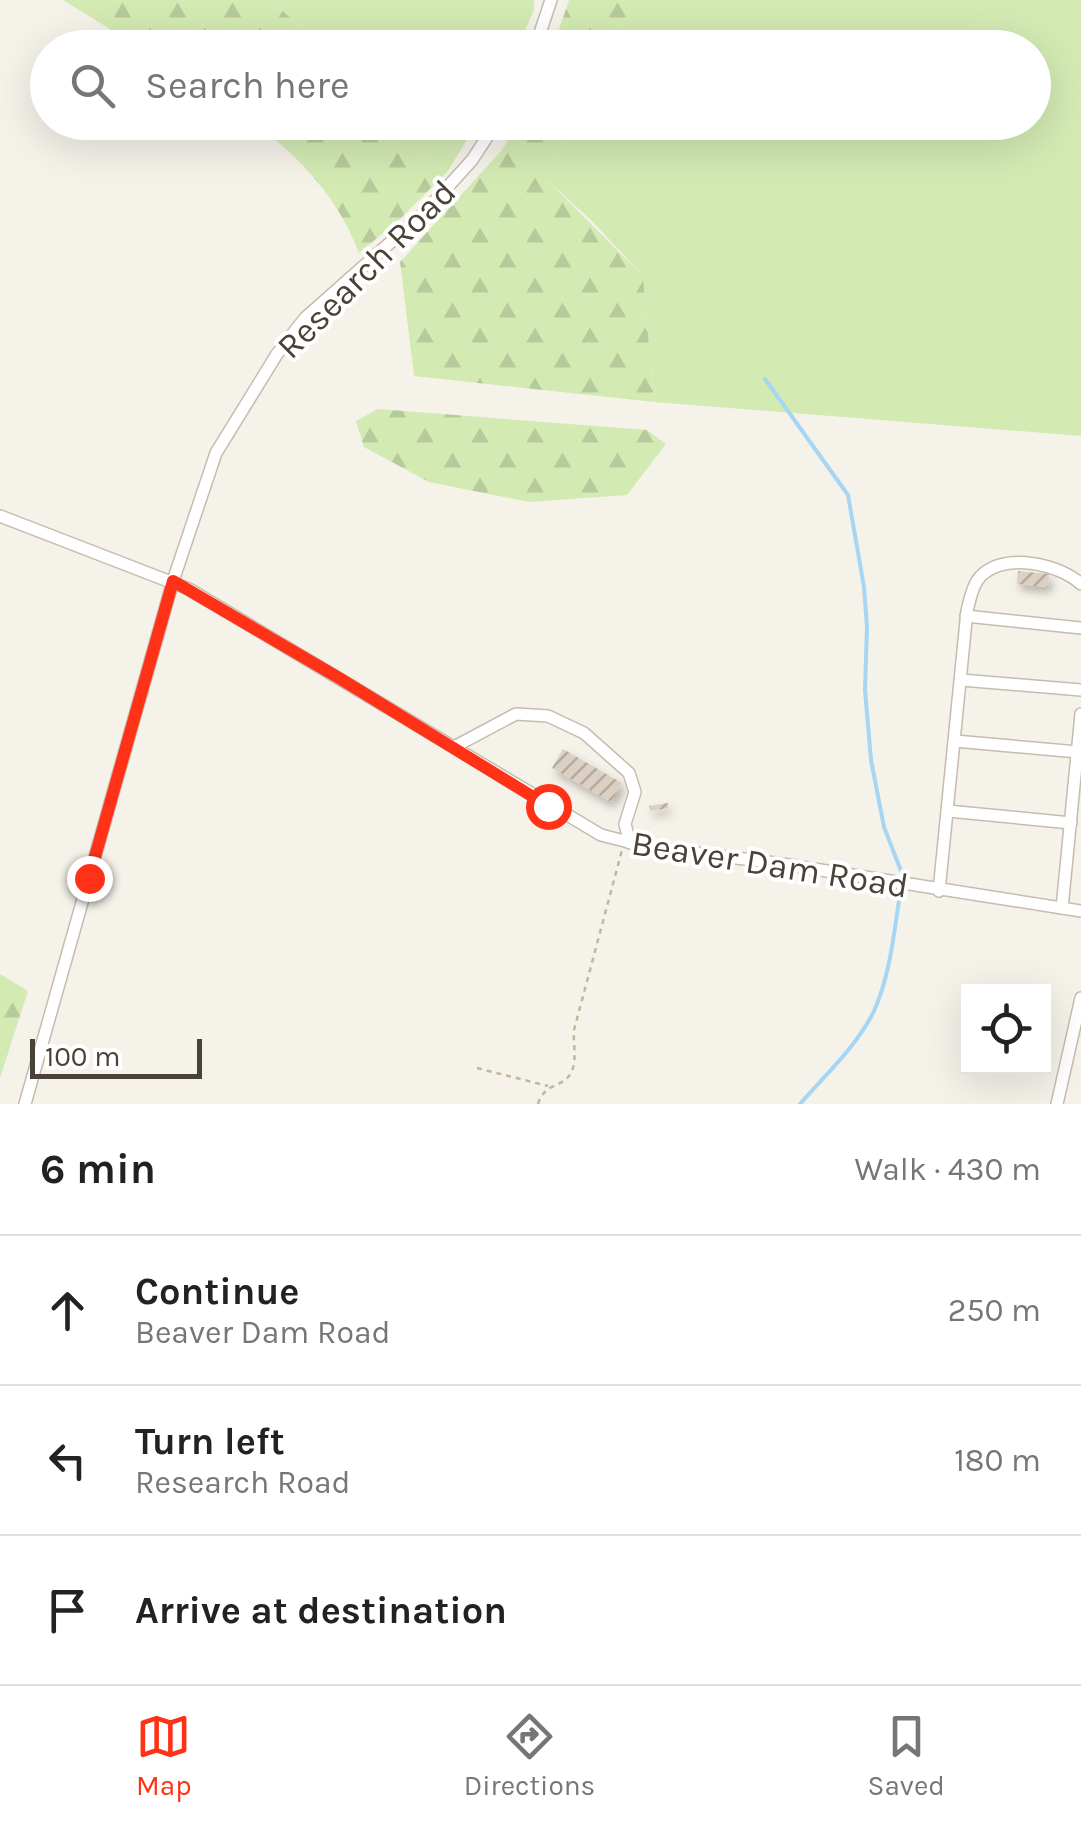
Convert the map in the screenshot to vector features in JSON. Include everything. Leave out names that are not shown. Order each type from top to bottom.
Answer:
[{"type":"street","points":[[541,30],[551,0]]},
{"type":"street","name":"Research Road","points":[[25,1104],[173,581],[216,453],[277,354],[320,303],[408,229],[456,179],[484,140]]},
{"type":"street","name":"Beaver Dam Road","points":[[0,516],[173,581],[575,821],[627,843],[1081,911]]},
{"type":"street","points":[[938,890],[966,616],[978,578],[996,567],[1037,565],[1059,570],[1081,584]]},
{"type":"street","points":[[966,616],[1081,628]]},
{"type":"street","points":[[961,680],[1081,690]]},
{"type":"street","points":[[454,746],[516,714],[548,716],[584,733],[628,774],[635,792],[625,824],[627,843]]},
{"type":"street","points":[[1062,908],[1081,714]]},
{"type":"street","points":[[955,741],[1078,752]]},
{"type":"street","points":[[948,811],[1071,824]]},
{"type":"street","points":[[1057,1104],[1081,998]]},
{"type":"path","points":[[538,1104],[541,1094],[571,1073],[574,1030],[627,843]]},
{"type":"path","points":[[477,1068],[552,1086]]},
{"type":"green space","points":[[63,0],[271,0],[302,30],[112,30]]},
{"type":"green space","points":[[271,0],[534,0],[525,30],[300,27]]},
{"type":"green space","points":[[569,0],[634,0],[619,30],[559,30]]},
{"type":"green space","points":[[634,0],[1081,0],[1081,436],[654,402],[643,276],[547,180],[567,140],[1051,140],[1051,30],[619,30]]},
{"type":"green space","points":[[275,140],[386,140],[419,152],[448,171],[359,253],[329,197]]},
{"type":"green space","points":[[386,140],[467,140],[448,171],[419,152]]},
{"type":"green space","points":[[508,140],[567,140],[547,180],[643,276],[654,402],[414,376],[400,262]]},
{"type":"green space","points":[[378,409],[647,430],[666,444],[627,495],[529,502],[429,482],[364,447],[356,421]]},
{"type":"green space","points":[[0,974],[28,991],[0,1078]]},
{"type":"building","points":[[1018,571],[1049,574],[1048,587],[1017,584]]},
{"type":"building","points":[[563,749],[622,783],[611,802],[552,768]]},
{"type":"building","points":[[668,803],[668,808],[650,811],[649,806]]},
{"type":"waterway","points":[[765,379],[848,495],[864,587],[865,690],[871,760],[884,827],[901,871]]},
{"type":"waterway","points":[[800,1104],[850,1048],[874,1011],[888,969],[900,894]]},
{"type":"route","points":[[89,878],[173,581],[548,806]]}]
